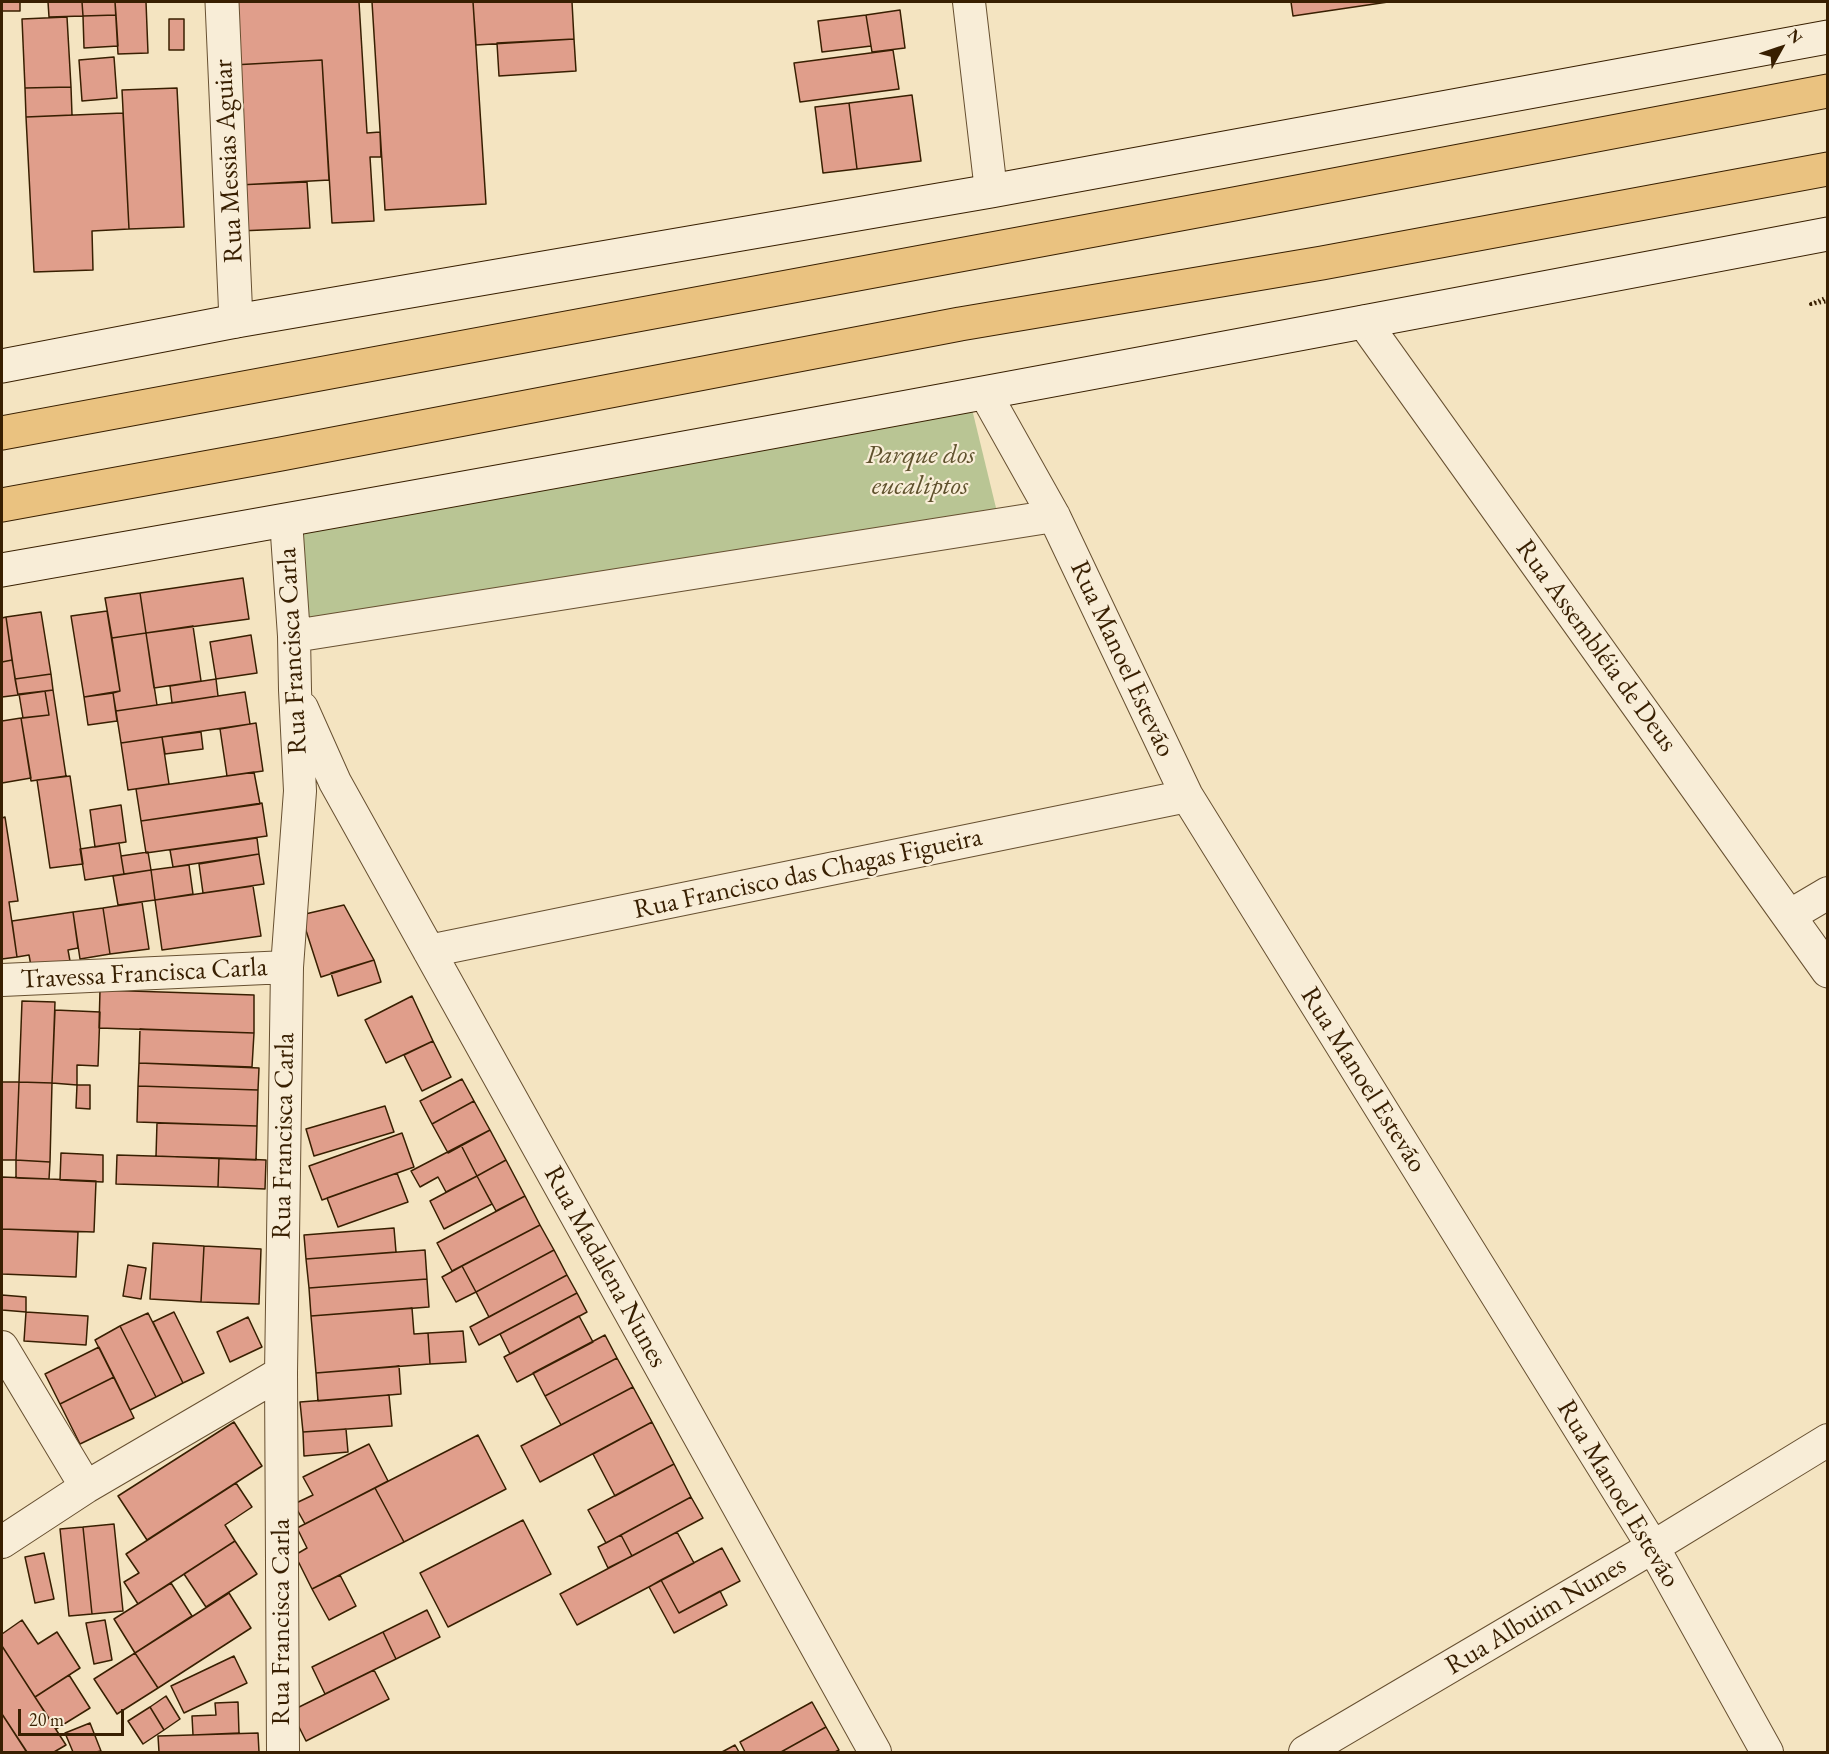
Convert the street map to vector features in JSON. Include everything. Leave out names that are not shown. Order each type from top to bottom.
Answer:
[{"type":"highway","points":[[2,433],[1827,92]]},
{"type":"highway","points":[[2,505],[960,324],[1334,261],[1827,169]]},
{"type":"main road","name":"Rua Messias Aguiar","points":[[222,2],[236,321]]},
{"type":"main road","points":[[2,366],[236,321],[991,191],[1827,37]]},
{"type":"main road","points":[[2,570],[985,393],[1827,234]]},
{"type":"main road","name":"Rua Assembléia de Deus","points":[[1364,322],[1827,971]]},
{"type":"street","points":[[969,2],[991,191]]},
{"type":"street","name":"Rua Manoel Estevão","points":[[985,393],[1054,516],[1187,796],[1653,1546],[1767,1752]]},
{"type":"street","points":[[294,636],[1054,516]]},
{"type":"street","name":"Rua Francisca Carla","points":[[283,1752],[280,1373],[287,967],[300,790],[294,636],[286,520]]},
{"type":"street","name":"Rua Madalena Nunes","points":[[295,690],[336,782],[875,1752]]},
{"type":"street","points":[[300,790],[306,784],[319,779],[336,782]]},
{"type":"street","name":"Rua Francisco das Chagas Figueira","points":[[429,951],[1187,796]]},
{"type":"street","points":[[1789,916],[1827,893]]},
{"type":"street","name":"Travessa Francisca Carla","points":[[2,980],[287,967]]},
{"type":"street","points":[[2,1347],[86,1487]]},
{"type":"street","points":[[2,1542],[86,1487],[280,1373]]},
{"type":"street","name":"Rua Albuim Nunes","points":[[1305,1752],[1827,1440]]},
{"type":"green space","name":"Parque dos eucaliptos","points":[[972,409],[997,512],[306,625],[299,530]]},
{"type":"building","points":[[2,2],[20,2],[20,11],[2,11]]},
{"type":"building","points":[[48,2],[82,2],[83,16],[49,17]]},
{"type":"building","points":[[82,2],[115,2],[116,15],[83,16]]},
{"type":"building","points":[[115,2],[146,2],[148,53],[118,54]]},
{"type":"building","points":[[228,2],[359,2],[367,133],[380,132],[381,157],[370,157],[374,221],[332,223],[322,60],[233,65]]},
{"type":"building","points":[[372,2],[473,2],[486,204],[385,210]]},
{"type":"building","points":[[473,2],[572,2],[574,39],[476,45]]},
{"type":"building","points":[[1291,2],[1388,2],[1293,16]]},
{"type":"building","points":[[900,10],[905,48],[872,52],[866,15]]},
{"type":"building","points":[[116,15],[118,46],[84,48],[83,16]]},
{"type":"building","points":[[866,15],[871,46],[822,52],[818,21]]},
{"type":"building","points":[[67,17],[71,87],[25,88],[22,19]]},
{"type":"building","points":[[169,19],[184,19],[184,50],[169,50]]},
{"type":"building","points":[[574,39],[576,71],[499,76],[497,43]]},
{"type":"building","points":[[893,50],[899,89],[800,102],[794,63]]},
{"type":"building","points":[[114,57],[117,98],[82,101],[79,60]]},
{"type":"building","points":[[322,60],[329,180],[240,185],[233,65]]},
{"type":"building","points":[[71,87],[72,115],[26,117],[25,88]]},
{"type":"building","points":[[177,88],[184,227],[129,229],[122,90]]},
{"type":"building","points":[[912,95],[921,161],[857,169],[849,103]]},
{"type":"building","points":[[849,103],[857,169],[823,173],[815,107]]},
{"type":"building","points":[[123,113],[129,229],[92,231],[93,270],[34,272],[26,117]]},
{"type":"building","points":[[307,182],[310,228],[239,231],[236,185]]},
{"type":"building","points":[[243,578],[249,619],[146,633],[140,593]]},
{"type":"building","points":[[140,593],[146,633],[112,638],[105,598]]},
{"type":"building","points":[[107,611],[120,691],[84,697],[71,616]]},
{"type":"building","points":[[41,612],[51,674],[15,679],[6,617]]},
{"type":"building","points":[[6,617],[12,660],[2,662],[2,618]]},
{"type":"building","points":[[193,626],[201,681],[154,688],[146,633]]},
{"type":"building","points":[[146,633],[157,705],[116,711],[113,693],[120,691],[112,638]]},
{"type":"building","points":[[251,635],[257,673],[216,679],[210,642]]},
{"type":"building","points":[[12,660],[18,695],[2,697],[2,662]]},
{"type":"building","points":[[51,674],[53,690],[18,695],[15,679]]},
{"type":"building","points":[[216,679],[218,696],[172,703],[170,686]]},
{"type":"building","points":[[53,690],[66,776],[31,781],[21,718],[49,715],[45,691]]},
{"type":"building","points":[[45,691],[49,715],[23,718],[19,694]]},
{"type":"building","points":[[245,692],[250,724],[121,743],[116,711]]},
{"type":"building","points":[[113,693],[117,721],[88,725],[84,697]]},
{"type":"building","points":[[21,718],[31,778],[2,783],[2,721]]},
{"type":"building","points":[[256,723],[263,771],[227,776],[220,729]]},
{"type":"building","points":[[201,732],[203,749],[165,754],[162,737]]},
{"type":"building","points":[[162,737],[169,784],[128,790],[121,743]]},
{"type":"building","points":[[254,772],[260,804],[141,821],[136,789]]},
{"type":"building","points":[[70,776],[83,864],[50,868],[37,780]]},
{"type":"building","points":[[262,803],[267,836],[146,853],[141,821]]},
{"type":"building","points":[[121,805],[126,842],[95,847],[90,810]]},
{"type":"building","points":[[5,817],[18,901],[9,902],[17,957],[2,959],[2,818]]},
{"type":"building","points":[[257,838],[259,854],[173,867],[170,850]]},
{"type":"building","points":[[119,843],[124,874],[85,880],[80,849]]},
{"type":"building","points":[[148,852],[151,870],[124,874],[121,856]]},
{"type":"building","points":[[259,854],[264,884],[203,893],[199,864]]},
{"type":"building","points":[[189,865],[193,894],[155,900],[151,870]]},
{"type":"building","points":[[151,870],[155,900],[118,905],[113,876]]},
{"type":"building","points":[[253,886],[261,936],[162,950],[155,900]]},
{"type":"building","points":[[142,902],[149,949],[110,954],[103,908]]},
{"type":"building","points":[[344,905],[374,960],[321,977],[301,915]]},
{"type":"building","points":[[103,908],[110,954],[80,959],[73,912]]},
{"type":"building","points":[[73,912],[78,948],[68,950],[70,961],[31,966],[29,955],[17,957],[12,921]]},
{"type":"building","points":[[374,960],[381,982],[338,996],[331,973]]},
{"type":"building","points":[[100,990],[254,995],[254,1033],[99,1028]]},
{"type":"building","points":[[412,996],[433,1041],[386,1063],[365,1020]]},
{"type":"building","points":[[22,1001],[55,1002],[52,1083],[19,1082]]},
{"type":"building","points":[[55,1010],[100,1012],[98,1066],[77,1065],[77,1085],[52,1083]]},
{"type":"building","points":[[140,1029],[254,1033],[252,1067],[139,1063]]},
{"type":"building","points":[[433,1041],[451,1077],[422,1091],[404,1055]]},
{"type":"building","points":[[139,1063],[259,1068],[258,1090],[138,1086]]},
{"type":"building","points":[[462,1079],[474,1101],[432,1124],[420,1101]]},
{"type":"building","points":[[2,1082],[19,1082],[16,1160],[2,1160]]},
{"type":"building","points":[[19,1082],[52,1083],[50,1162],[16,1160]]},
{"type":"building","points":[[77,1085],[90,1085],[90,1109],[76,1108]]},
{"type":"building","points":[[138,1086],[258,1090],[257,1126],[137,1122]]},
{"type":"building","points":[[474,1101],[490,1130],[448,1153],[432,1124]]},
{"type":"building","points":[[385,1106],[394,1132],[314,1156],[306,1129]]},
{"type":"building","points":[[157,1123],[257,1126],[256,1160],[156,1156]]},
{"type":"building","points":[[490,1130],[506,1160],[477,1176],[461,1145]]},
{"type":"building","points":[[402,1133],[414,1167],[322,1200],[309,1166]]},
{"type":"building","points":[[461,1145],[477,1176],[446,1192],[438,1177],[420,1187],[411,1171]]},
{"type":"building","points":[[61,1153],[103,1155],[103,1182],[60,1180]]},
{"type":"building","points":[[117,1155],[219,1158],[218,1187],[116,1184]]},
{"type":"building","points":[[219,1158],[266,1160],[265,1189],[218,1187]]},
{"type":"building","points":[[16,1160],[50,1162],[49,1179],[16,1178]]},
{"type":"building","points":[[506,1160],[525,1196],[496,1211],[477,1176]]},
{"type":"building","points":[[397,1173],[408,1202],[338,1227],[327,1198]]},
{"type":"building","points":[[477,1176],[492,1204],[444,1229],[430,1201]]},
{"type":"building","points":[[2,1177],[96,1181],[94,1232],[2,1229]]},
{"type":"building","points":[[525,1196],[540,1225],[452,1271],[437,1243]]},
{"type":"building","points":[[540,1225],[554,1250],[476,1292],[462,1266]]},
{"type":"building","points":[[394,1228],[396,1252],[306,1259],[304,1235]]},
{"type":"building","points":[[2,1229],[78,1232],[76,1277],[2,1274]]},
{"type":"building","points":[[153,1243],[204,1246],[201,1302],[150,1299]]},
{"type":"building","points":[[204,1246],[261,1249],[259,1304],[201,1302]]},
{"type":"building","points":[[425,1250],[427,1279],[309,1288],[306,1259]]},
{"type":"building","points":[[554,1250],[567,1275],[489,1317],[476,1292]]},
{"type":"building","points":[[128,1265],[146,1268],[141,1299],[123,1296]]},
{"type":"building","points":[[462,1266],[476,1292],[456,1302],[442,1277]]},
{"type":"building","points":[[567,1275],[577,1293],[479,1345],[470,1327]]},
{"type":"building","points":[[427,1279],[429,1307],[311,1316],[309,1288]]},
{"type":"building","points":[[577,1293],[587,1312],[510,1354],[500,1334]]},
{"type":"building","points":[[2,1295],[26,1297],[26,1312],[2,1310]]},
{"type":"building","points":[[412,1308],[414,1334],[428,1333],[430,1364],[316,1373],[311,1316]]},
{"type":"building","points":[[26,1312],[88,1316],[86,1345],[24,1341]]},
{"type":"building","points":[[174,1312],[204,1373],[183,1383],[153,1322]]},
{"type":"building","points":[[148,1313],[183,1383],[156,1397],[120,1326]]},
{"type":"building","points":[[579,1316],[593,1342],[517,1382],[504,1357]]},
{"type":"building","points":[[248,1317],[262,1347],[230,1362],[217,1332]]},
{"type":"building","points":[[120,1326],[156,1397],[130,1410],[95,1340]]},
{"type":"building","points":[[463,1331],[466,1362],[430,1364],[428,1333]]},
{"type":"building","points":[[605,1335],[617,1358],[545,1396],[533,1373]]},
{"type":"building","points":[[99,1347],[114,1377],[60,1404],[45,1374]]},
{"type":"building","points":[[617,1358],[633,1387],[561,1425],[545,1396]]},
{"type":"building","points":[[399,1366],[401,1394],[318,1401],[316,1373]]},
{"type":"building","points":[[114,1377],[134,1418],[80,1444],[60,1404]]},
{"type":"building","points":[[633,1387],[652,1422],[540,1482],[521,1446]]},
{"type":"building","points":[[389,1395],[392,1426],[303,1432],[300,1402]]},
{"type":"building","points":[[234,1422],[262,1466],[147,1540],[118,1496]]},
{"type":"building","points":[[652,1422],[674,1464],[615,1496],[593,1454]]},
{"type":"building","points":[[346,1429],[348,1452],[304,1456],[303,1432]]},
{"type":"building","points":[[478,1435],[506,1489],[404,1542],[375,1488]]},
{"type":"building","points":[[369,1444],[388,1481],[305,1524],[294,1504],[313,1495],[303,1477]]},
{"type":"building","points":[[674,1464],[691,1497],[606,1543],[588,1510]]},
{"type":"building","points":[[236,1483],[252,1507],[225,1525],[235,1541],[138,1604],[124,1582],[139,1573],[126,1554]]},
{"type":"building","points":[[375,1488],[404,1542],[312,1589],[295,1555],[307,1548],[297,1528]]},
{"type":"building","points":[[691,1497],[703,1518],[632,1556],[621,1535]]},
{"type":"building","points":[[523,1520],[551,1574],[448,1627],[420,1573]]},
{"type":"building","points":[[114,1524],[123,1611],[92,1614],[83,1527]]},
{"type":"building","points":[[83,1527],[92,1614],[69,1616],[60,1529]]},
{"type":"building","points":[[677,1532],[694,1563],[577,1625],[560,1594]]},
{"type":"building","points":[[621,1535],[632,1556],[608,1568],[598,1547]]},
{"type":"building","points":[[235,1541],[257,1574],[206,1607],[184,1574]]},
{"type":"building","points":[[722,1548],[740,1581],[679,1613],[661,1580]]},
{"type":"building","points":[[44,1553],[54,1599],[35,1603],[25,1557]]},
{"type":"building","points":[[340,1575],[356,1606],[329,1620],[312,1589]]},
{"type":"building","points":[[661,1580],[679,1613],[720,1591],[727,1605],[674,1633],[649,1587]]},
{"type":"building","points":[[171,1583],[192,1616],[135,1653],[114,1619]]},
{"type":"building","points":[[229,1593],[251,1628],[158,1688],[135,1653]]},
{"type":"building","points":[[427,1610],[440,1637],[396,1659],[383,1632]]},
{"type":"building","points":[[22,1620],[38,1644],[57,1632],[80,1668],[35,1697],[2,1646],[2,1634]]},
{"type":"building","points":[[105,1620],[112,1660],[94,1664],[86,1623]]},
{"type":"building","points":[[383,1632],[396,1659],[325,1694],[312,1667]]},
{"type":"building","points":[[2,1646],[66,1745],[54,1752],[27,1752],[2,1714]]},
{"type":"building","points":[[135,1653],[158,1688],[117,1714],[94,1679]]},
{"type":"building","points":[[234,1656],[247,1683],[184,1713],[171,1686]]},
{"type":"building","points":[[374,1670],[389,1699],[306,1741],[291,1711]]},
{"type":"building","points":[[69,1675],[90,1708],[56,1729],[35,1697]]},
{"type":"building","points":[[166,1696],[180,1719],[164,1730],[150,1707]]},
{"type":"building","points":[[238,1702],[239,1733],[193,1735],[192,1716],[216,1715],[215,1703]]},
{"type":"building","points":[[812,1702],[826,1727],[781,1752],[745,1752],[740,1742]]},
{"type":"building","points":[[150,1707],[164,1730],[143,1744],[128,1721]]},
{"type":"building","points":[[2,1714],[26,1751],[2,1752]]},
{"type":"building","points":[[90,1723],[101,1751],[73,1752],[65,1733]]},
{"type":"building","points":[[826,1727],[839,1750],[835,1752],[781,1752]]},
{"type":"building","points":[[258,1733],[259,1752],[159,1752],[158,1736]]},
{"type":"building","points":[[735,1745],[739,1752],[722,1752]]}]
